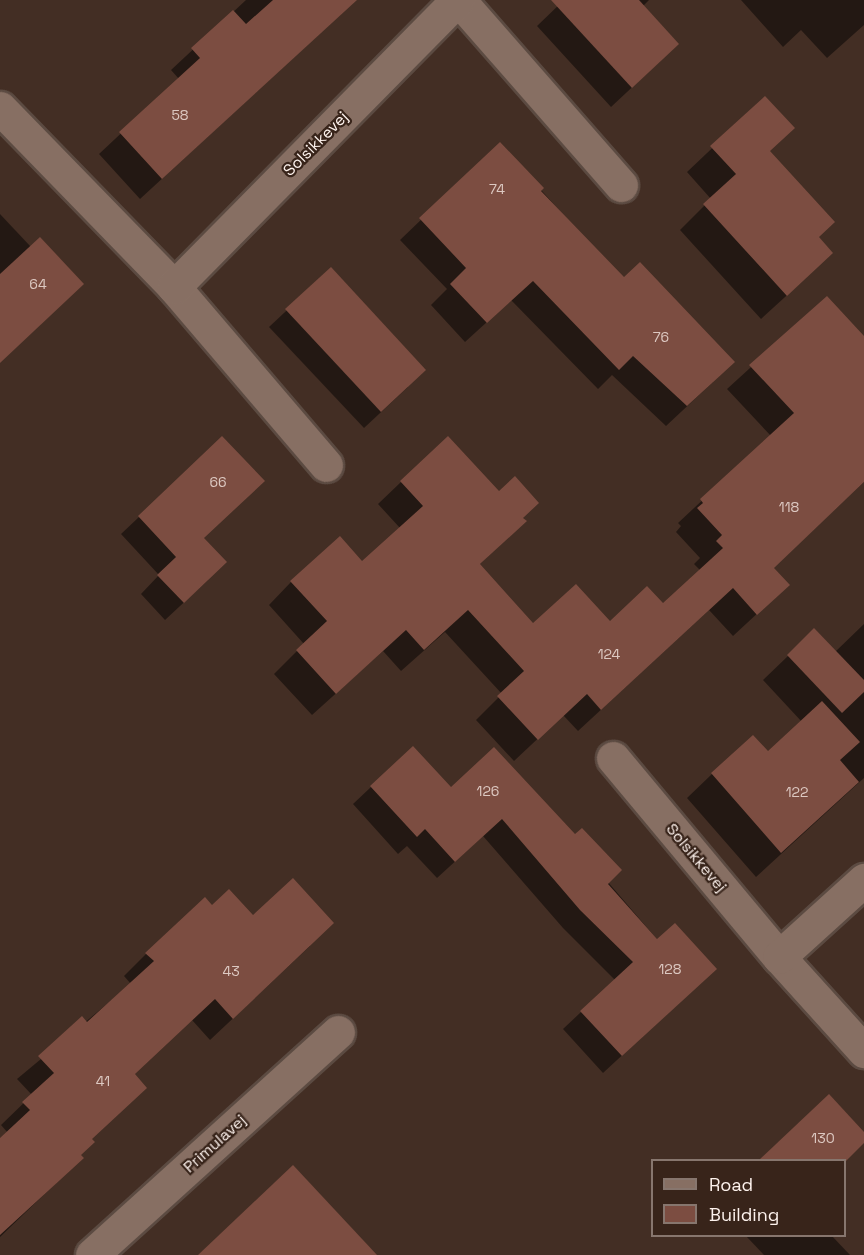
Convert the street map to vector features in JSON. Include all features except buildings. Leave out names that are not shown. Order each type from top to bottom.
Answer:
[{"type":"street","name":"Solsikkevej","points":[[174,287],[458,0],[621,185]]},
{"type":"street","points":[[0,108],[174,287],[326,465]]},
{"type":"street","name":"Solsikkevej","points":[[613,758],[779,957],[864,1051]]},
{"type":"street","points":[[779,957],[864,880]]},
{"type":"street","name":"Primulavej","points":[[92,1255],[338,1032]]}]
